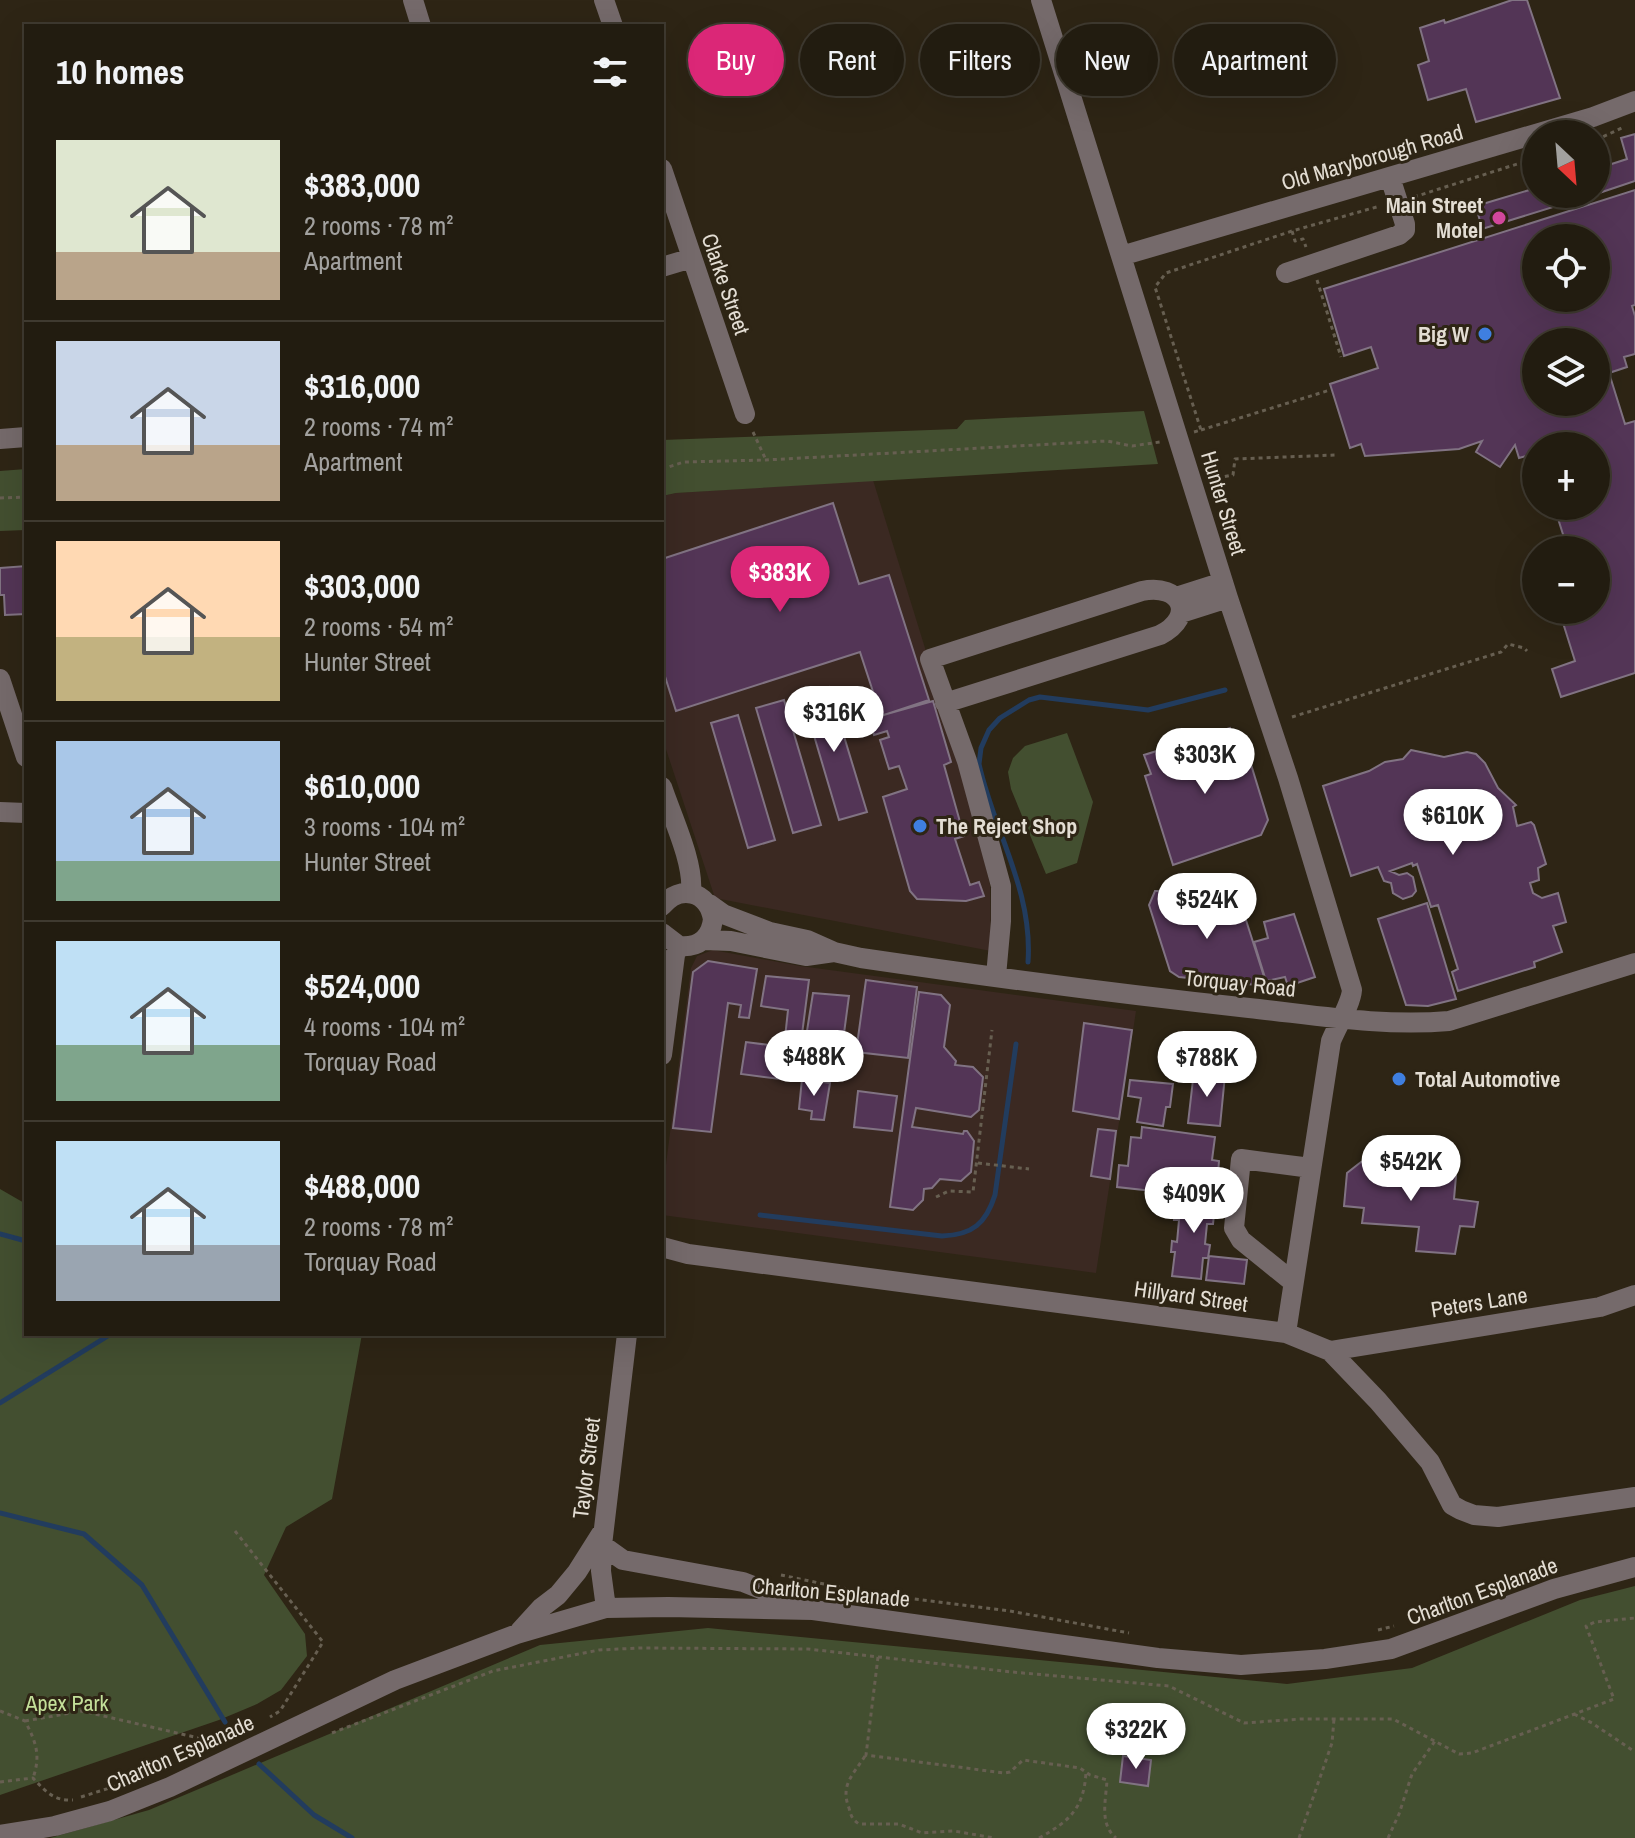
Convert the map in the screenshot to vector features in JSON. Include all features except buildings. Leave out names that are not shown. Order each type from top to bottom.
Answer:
[{"type":"street","points":[[413,0],[420,24]]},
{"type":"street","points":[[604,0],[612,24]]},
{"type":"street","name":"Hunter Street","points":[[1041,0],[1225,590],[1276,738],[1352,990],[1331,1041],[1286,1333]]},
{"type":"street","name":"Old Maryborough Road","points":[[1121,256],[1593,117],[1635,101]]},
{"type":"street","name":"Clarke Street","points":[[664,175],[745,414]]},
{"type":"street","points":[[1286,273],[1390,239],[1405,230],[1390,177]]},
{"type":"street","points":[[664,266],[692,258]]},
{"type":"street","points":[[0,439],[24,437]]},
{"type":"street","points":[[945,703],[1160,635],[1178,623],[1179,605],[1169,591],[1157,588],[1142,591],[930,659],[945,703],[967,761],[1001,886],[996,976]]},
{"type":"street","points":[[1179,605],[1225,590]]},
{"type":"street","points":[[0,679],[24,751]]},
{"type":"street","points":[[664,793],[692,882],[700,898],[712,911],[712,927],[704,940]]},
{"type":"street","points":[[0,812],[24,813]]},
{"type":"street","points":[[664,901],[683,892],[700,898]]},
{"type":"street","name":"Torquay Road","points":[[700,898],[737,920],[770,932],[807,940],[834,952],[1187,1001],[1419,1024],[1449,1021],[1635,963]]},
{"type":"street","points":[[664,935],[679,946],[675,955],[664,1040]]},
{"type":"street","name":"Torquay Road","points":[[679,946],[696,945],[704,940],[731,941],[806,956],[834,952]]},
{"type":"street","points":[[1293,1282],[1241,1240],[1234,1228],[1241,1159],[1311,1168]]},
{"type":"street","name":"Hillyard Street","points":[[664,1247],[701,1256],[1286,1333],[1330,1351],[1430,1462],[1452,1505],[1461,1510],[1474,1515],[1498,1517],[1635,1497]]},
{"type":"street","name":"Peters Lane","points":[[1330,1351],[1600,1307],[1635,1295]]},
{"type":"street","name":"Taylor Street","points":[[606,1608],[601,1571],[602,1537],[627,1336]]},
{"type":"street","points":[[517,1634],[558,1595],[602,1537],[623,1560],[756,1586],[813,1610]]},
{"type":"street","name":"Charlton Esplanade","points":[[0,1835],[55,1826],[110,1811],[170,1787],[395,1680],[517,1634],[606,1608],[813,1610],[1158,1658],[1241,1665],[1325,1659],[1391,1649],[1554,1589],[1635,1567]]},
{"type":"path","points":[[1610,134],[1635,123]]},
{"type":"path","points":[[1292,231],[1295,241],[1303,239],[1341,357]]},
{"type":"path","points":[[1201,430],[1330,390]]},
{"type":"path","points":[[745,414],[766,460]]},
{"type":"path","points":[[664,468],[684,462],[1107,441],[1146,446],[1179,437]]},
{"type":"path","points":[[1217,478],[1233,475],[1235,459],[1335,455]]},
{"type":"path","points":[[0,498],[24,497]]},
{"type":"path","points":[[1292,717],[1501,652],[1508,644],[1527,651]]},
{"type":"path","points":[[936,1197],[949,1191],[973,1192],[992,1030]]},
{"type":"path","points":[[977,1162],[1029,1169]]},
{"type":"path","points":[[235,1531],[323,1642],[280,1711],[267,1718]]},
{"type":"path","points":[[773,1573],[867,1593],[1010,1611],[1130,1633]]},
{"type":"path","points":[[329,1734],[493,1671],[599,1650],[808,1649],[1169,1686],[1244,1723],[1335,1718],[1393,1719],[1459,1754],[1472,1753],[1614,1699],[1586,1626],[1595,1622],[1635,1618]]},
{"type":"path","points":[[1367,1633],[1405,1622]]},
{"type":"path","points":[[878,1657],[866,1755],[845,1789],[844,1797],[853,1821],[859,1824],[899,1824],[922,1833],[954,1831],[994,1838]]},
{"type":"path","points":[[0,1711],[25,1721],[82,1711],[214,1743]]},
{"type":"path","points":[[1573,1714],[1635,1752]]},
{"type":"path","points":[[1299,1838],[1332,1743],[1335,1718]]},
{"type":"path","points":[[25,1721],[37,1745],[39,1761],[33,1778]]},
{"type":"path","points":[[202,1749],[227,1737]]},
{"type":"path","points":[[1388,1838],[1412,1774],[1435,1741]]},
{"type":"path","points":[[866,1755],[1004,1773],[1010,1772],[1023,1760],[1080,1768],[1107,1780],[1107,1831],[1116,1838]]},
{"type":"path","points":[[1039,1838],[1058,1827],[1083,1799],[1086,1772]]},
{"type":"path","points":[[33,1778],[50,1796],[60,1801],[73,1800],[131,1781]]},
{"type":"path","points":[[0,1782],[33,1778]]},
{"type":"shaded area","points":[[873,480],[964,774],[990,885],[991,951],[715,898],[664,743],[664,496]]},
{"type":"shaded area","points":[[713,950],[800,966],[1136,1011],[1096,1273],[664,1215],[664,1180],[691,968],[697,956]]},
{"type":"green space","points":[[1144,411],[1158,464],[664,496],[664,440],[957,429],[965,420]]},
{"type":"green space","points":[[24,469],[24,530],[0,531],[0,471]]},
{"type":"green space","points":[[1067,733],[1093,802],[1077,863],[1046,874],[1011,789],[1008,772],[1013,758],[1025,746]]},
{"type":"green space","name":"Apex Park","points":[[0,1189],[24,1203],[24,1336],[362,1336],[332,1499],[286,1527],[264,1575],[305,1634],[307,1656],[281,1690],[219,1720],[0,1795]]},
{"type":"green space","points":[[1635,1586],[1635,1838],[50,1838],[149,1810],[540,1645],[708,1628],[1287,1684],[1412,1668],[1580,1600]]},
{"type":"waterway","points":[[1028,962],[1025,910],[979,764],[981,748],[989,730],[1000,718],[1029,700],[1040,697],[1148,710],[1225,690]]},
{"type":"waterway","points":[[760,1215],[942,1236],[962,1233],[977,1226],[995,1195],[1016,1044]]},
{"type":"waterway","points":[[0,1234],[24,1240]]},
{"type":"waterway","points":[[0,1403],[108,1336]]},
{"type":"waterway","points":[[0,1513],[84,1534],[142,1585],[225,1722]]},
{"type":"waterway","points":[[259,1764],[314,1815],[352,1838]]},
{"type":"place","name":"Main Street Motel","points":[[1499,218]]},
{"type":"place","name":"Big W","points":[[1485,334]]},
{"type":"place","name":"The Reject Shop","points":[[920,826]]},
{"type":"place","name":"Total Automotive","points":[[1399,1079]]}]
